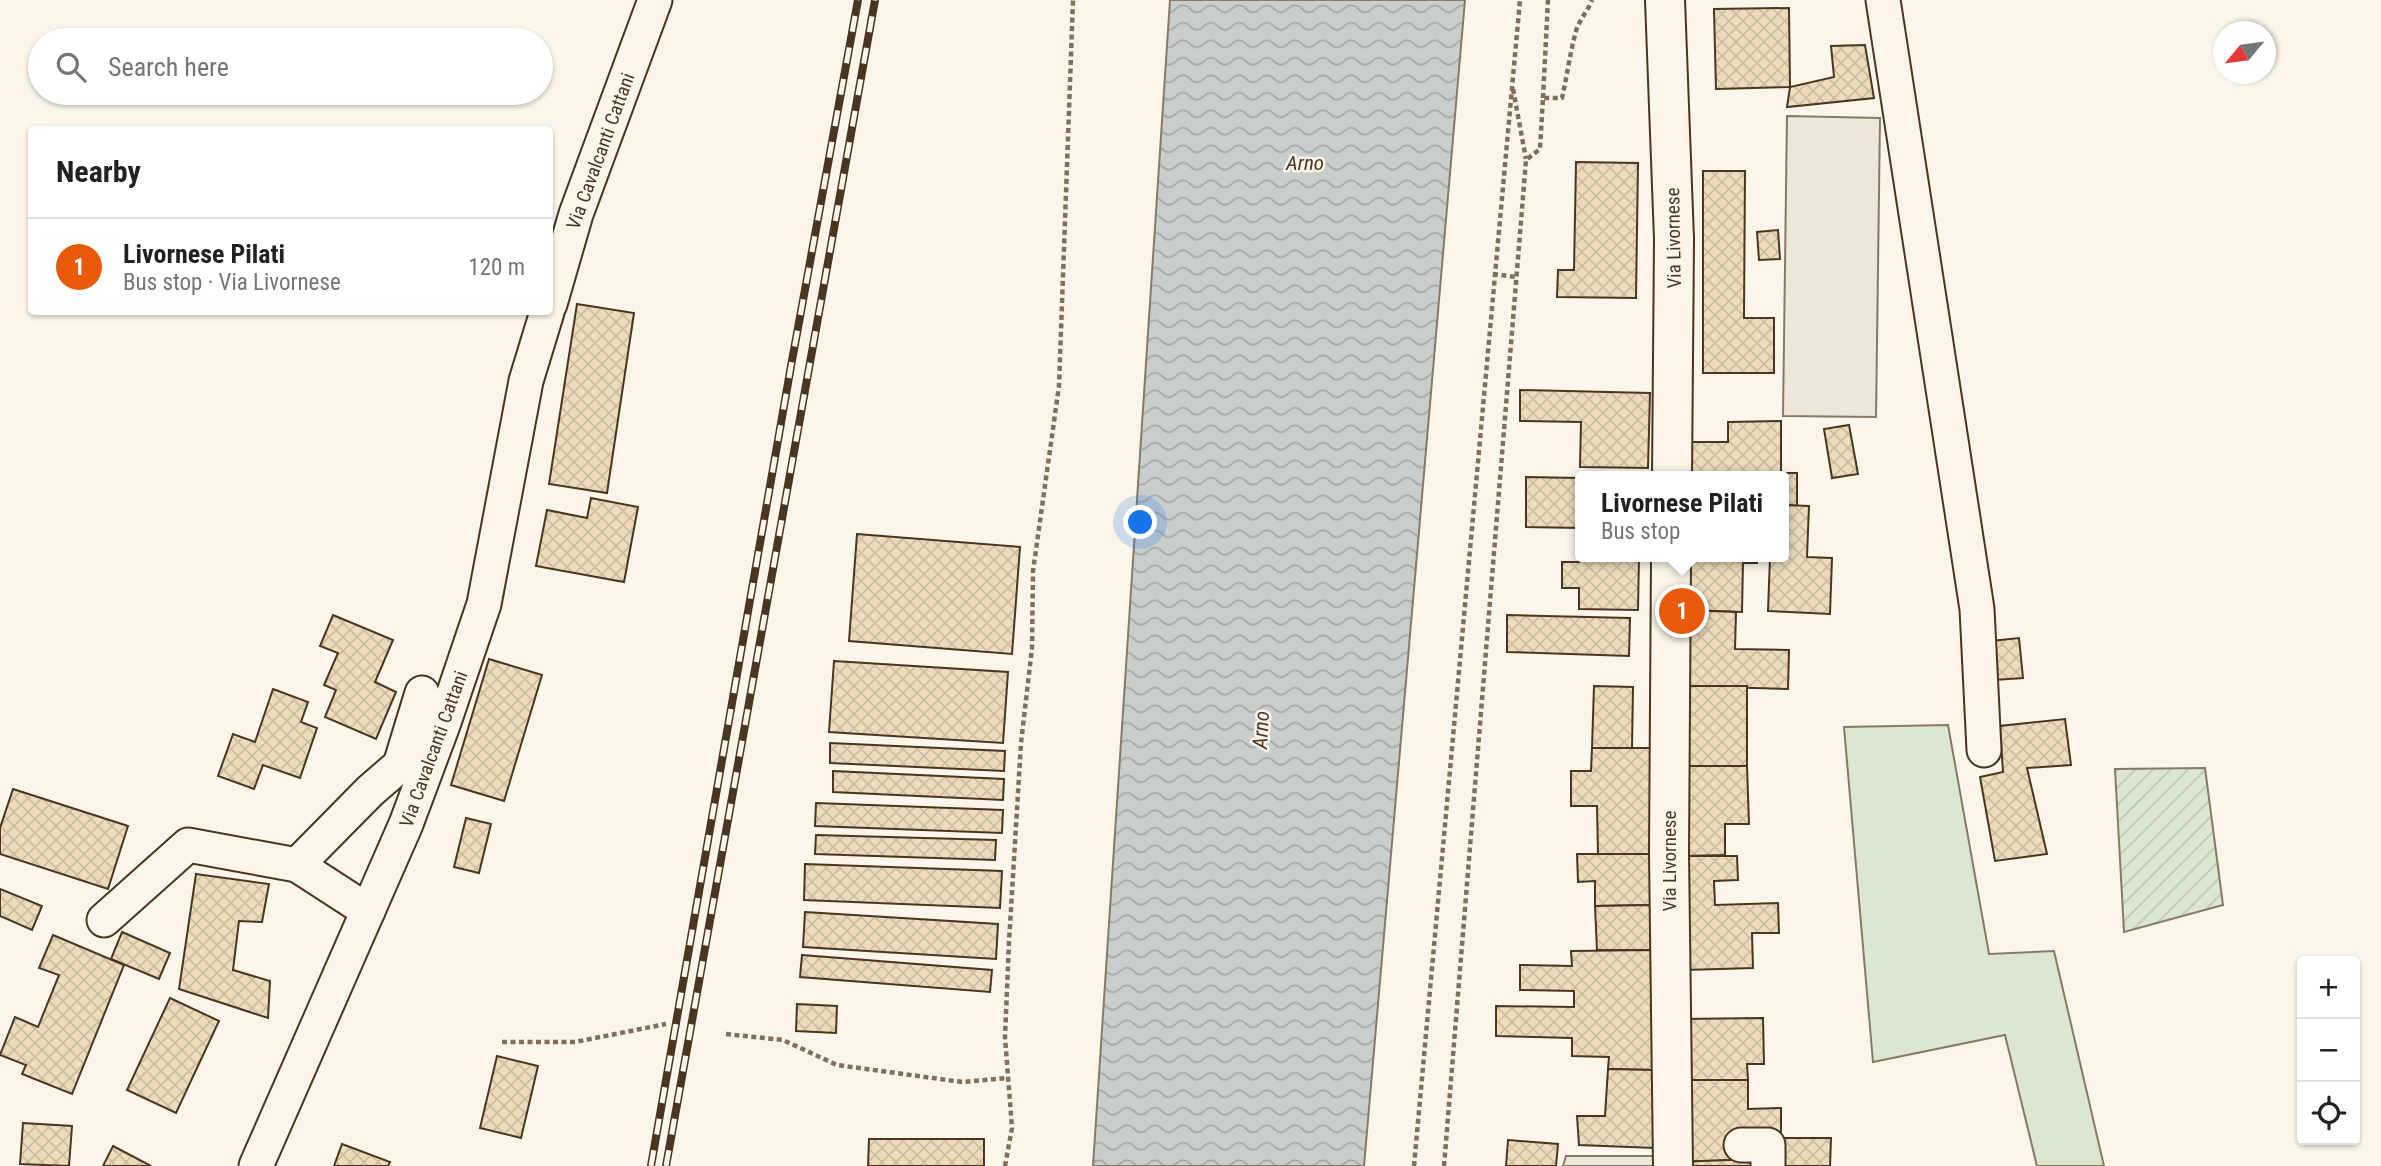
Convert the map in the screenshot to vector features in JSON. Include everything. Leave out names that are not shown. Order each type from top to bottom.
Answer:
[{"type":"main road","name":"Via Livornese","points":[[1665,0],[1674,239],[1672,471]]},
{"type":"main road","name":"Via Livornese","points":[[1671,562],[1669,853],[1673,1166]]},
{"type":"street","name":"Via Cavalcanti Cattani","points":[[553,294],[576,214],[655,0]]},
{"type":"street","points":[[1883,0],[1977,609],[1984,750]]},
{"type":"street","name":"Via Cavalcanti Cattani","points":[[256,1166],[411,811],[484,604],[526,381],[546,315]]},
{"type":"street","points":[[297,865],[370,790],[400,765],[422,692]]},
{"type":"street","points":[[104,920],[188,845],[297,865],[368,911]]},
{"type":"street","points":[[1741,1145],[1768,1145],[1768,1166]]},
{"type":"path","points":[[1005,1166],[1012,1128],[1005,1037],[1009,942],[1021,743],[1032,649],[1033,571],[1059,386],[1073,0]]},
{"type":"path","points":[[1414,1166],[1520,0]]},
{"type":"path","points":[[1526,160],[1540,149],[1548,0]]},
{"type":"path","points":[[1543,98],[1562,99],[1570,68],[1569,53],[1577,27],[1592,0]]},
{"type":"path","points":[[1444,1166],[1526,160],[1512,82]]},
{"type":"path","points":[[1493,274],[1517,278]]},
{"type":"path","points":[[502,1042],[575,1042],[666,1024]]},
{"type":"path","points":[[726,1034],[783,1040],[837,1065],[962,1082],[1008,1078]]},
{"type":"green space","points":[[1948,725],[1989,954],[2054,951],[2104,1166],[2037,1166],[2005,1035],[1873,1062],[1844,727]]},
{"type":"green space","points":[[2205,768],[2223,905],[2124,932],[2115,769]]},
{"type":"shaded area","points":[[1787,116],[1880,118],[1876,417],[1783,416]]},
{"type":"shaded area","points":[[1566,1156],[1673,1156],[1673,1166],[1563,1166]]},
{"type":"water","name":"Arno","points":[[1170,0],[1465,0],[1364,1166],[1093,1166]]},
{"type":"building","points":[[1789,8],[1790,87],[1716,89],[1714,9]]},
{"type":"building","points":[[1865,45],[1874,98],[1787,107],[1790,87],[1834,77],[1831,46]]},
{"type":"building","points":[[1576,162],[1638,163],[1636,298],[1557,297],[1558,270],[1574,270]]},
{"type":"building","points":[[1703,171],[1745,171],[1744,318],[1774,318],[1774,373],[1703,373]]},
{"type":"building","points":[[1778,230],[1780,259],[1759,260],[1757,232]]},
{"type":"building","points":[[577,304],[634,313],[607,493],[549,484]]},
{"type":"building","points":[[1520,390],[1650,393],[1648,468],[1580,467],[1581,422],[1520,421]]},
{"type":"building","points":[[1781,421],[1781,471],[1689,471],[1690,442],[1728,442],[1728,422]]},
{"type":"building","points":[[1849,425],[1858,474],[1832,478],[1824,429]]},
{"type":"building","points":[[1789,473],[1797,473],[1797,506],[1789,505]]},
{"type":"building","points":[[1526,477],[1575,478],[1575,528],[1526,527]]},
{"type":"building","points":[[591,498],[638,507],[624,582],[536,566],[547,510],[587,518]]},
{"type":"building","points":[[1789,505],[1809,506],[1807,557],[1832,558],[1830,614],[1768,611],[1770,562],[1789,562]]},
{"type":"building","points":[[857,534],[1020,547],[1012,654],[849,641]]},
{"type":"building","points":[[1562,562],[1639,562],[1638,610],[1579,609],[1579,588],[1562,588]]},
{"type":"building","points":[[1687,562],[1757,562],[1743,563],[1742,612],[1686,610]]},
{"type":"building","points":[[1686,610],[1736,612],[1735,649],[1789,650],[1788,689],[1684,686]]},
{"type":"building","points":[[333,615],[393,640],[375,682],[396,692],[376,739],[325,717],[336,690],[324,685],[338,653],[320,646]]},
{"type":"building","points":[[1507,615],[1630,618],[1629,656],[1507,652]]},
{"type":"building","points":[[2019,638],[2023,678],[1994,680],[1991,641]]},
{"type":"building","points":[[489,659],[542,675],[504,801],[451,785]]},
{"type":"building","points":[[834,661],[1008,672],[1003,743],[829,732]]},
{"type":"building","points":[[1594,686],[1633,687],[1632,749],[1592,748]]},
{"type":"building","points":[[1684,686],[1747,686],[1747,766],[1684,766]]},
{"type":"building","points":[[273,689],[308,702],[301,722],[317,728],[300,778],[263,765],[254,789],[218,776],[233,734],[255,742]]},
{"type":"building","points":[[2065,719],[2071,765],[2027,768],[2047,854],[1995,861],[1980,777],[2003,772],[2000,726]]},
{"type":"building","points":[[830,743],[1005,751],[1004,771],[830,763]]},
{"type":"building","points":[[1592,748],[1650,748],[1651,854],[1598,854],[1597,806],[1571,806],[1571,771],[1591,771]]},
{"type":"building","points":[[1684,766],[1747,766],[1749,824],[1725,824],[1725,855],[1683,856]]},
{"type":"building","points":[[833,771],[1004,779],[1003,800],[833,792]]},
{"type":"building","points":[[13,789],[128,826],[108,889],[0,854],[0,828]]},
{"type":"building","points":[[816,803],[1003,810],[1002,833],[815,826]]},
{"type":"building","points":[[466,818],[491,824],[479,873],[454,867]]},
{"type":"building","points":[[816,835],[996,840],[995,860],[815,854]]},
{"type":"building","points":[[1577,854],[1651,854],[1652,905],[1595,906],[1595,881],[1578,882]]},
{"type":"building","points":[[1683,856],[1737,856],[1738,880],[1714,881],[1715,905],[1778,903],[1779,933],[1752,933],[1753,968],[1685,970]]},
{"type":"building","points":[[805,864],[1002,871],[1000,908],[804,900]]},
{"type":"building","points":[[196,874],[269,884],[262,922],[239,921],[233,970],[270,981],[268,1018],[179,989]]},
{"type":"building","points":[[0,889],[42,906],[32,930],[0,916]]},
{"type":"building","points":[[1652,905],[1652,950],[1597,950],[1595,906]]},
{"type":"building","points":[[805,912],[998,924],[996,959],[803,947]]},
{"type":"building","points":[[122,932],[170,953],[159,979],[111,959]]},
{"type":"building","points":[[53,935],[124,965],[72,1094],[22,1074],[26,1065],[0,1055],[15,1017],[38,1027],[59,975],[39,968]]},
{"type":"building","points":[[1652,950],[1654,1070],[1608,1069],[1609,1057],[1572,1056],[1572,1038],[1496,1036],[1496,1006],[1574,1007],[1574,991],[1520,990],[1520,965],[1572,966],[1571,951]]},
{"type":"building","points":[[802,955],[992,970],[990,992],[800,977]]},
{"type":"building","points":[[170,998],[219,1021],[176,1113],[127,1090]]},
{"type":"building","points":[[797,1004],[837,1006],[836,1033],[796,1031]]},
{"type":"building","points":[[1763,1018],[1764,1064],[1747,1064],[1748,1080],[1679,1080],[1679,1019]]},
{"type":"building","points":[[497,1056],[538,1066],[521,1138],[480,1128]]},
{"type":"building","points":[[1608,1069],[1654,1070],[1654,1148],[1579,1145],[1577,1116],[1605,1116]]},
{"type":"building","points":[[1679,1080],[1748,1080],[1748,1109],[1781,1108],[1781,1138],[1739,1160],[1674,1162]]},
{"type":"building","points":[[23,1123],[72,1126],[69,1166],[20,1164]]},
{"type":"building","points":[[1781,1138],[1831,1138],[1830,1166],[1779,1166]]},
{"type":"building","points":[[869,1139],[984,1139],[984,1166],[868,1166]]},
{"type":"building","points":[[1508,1140],[1558,1144],[1556,1166],[1506,1166]]},
{"type":"building","points":[[342,1144],[390,1162],[388,1166],[334,1166]]},
{"type":"building","points":[[113,1146],[151,1166],[103,1166]]},
{"type":"building","points":[[1758,1159],[1758,1166],[1674,1166],[1674,1162]]},
{"type":"railway","points":[[651,1166],[858,0]]},
{"type":"railway","points":[[666,1166],[875,0]]},
{"type":"place","name":"Livornese Pilati","points":[[1682,611]]}]
